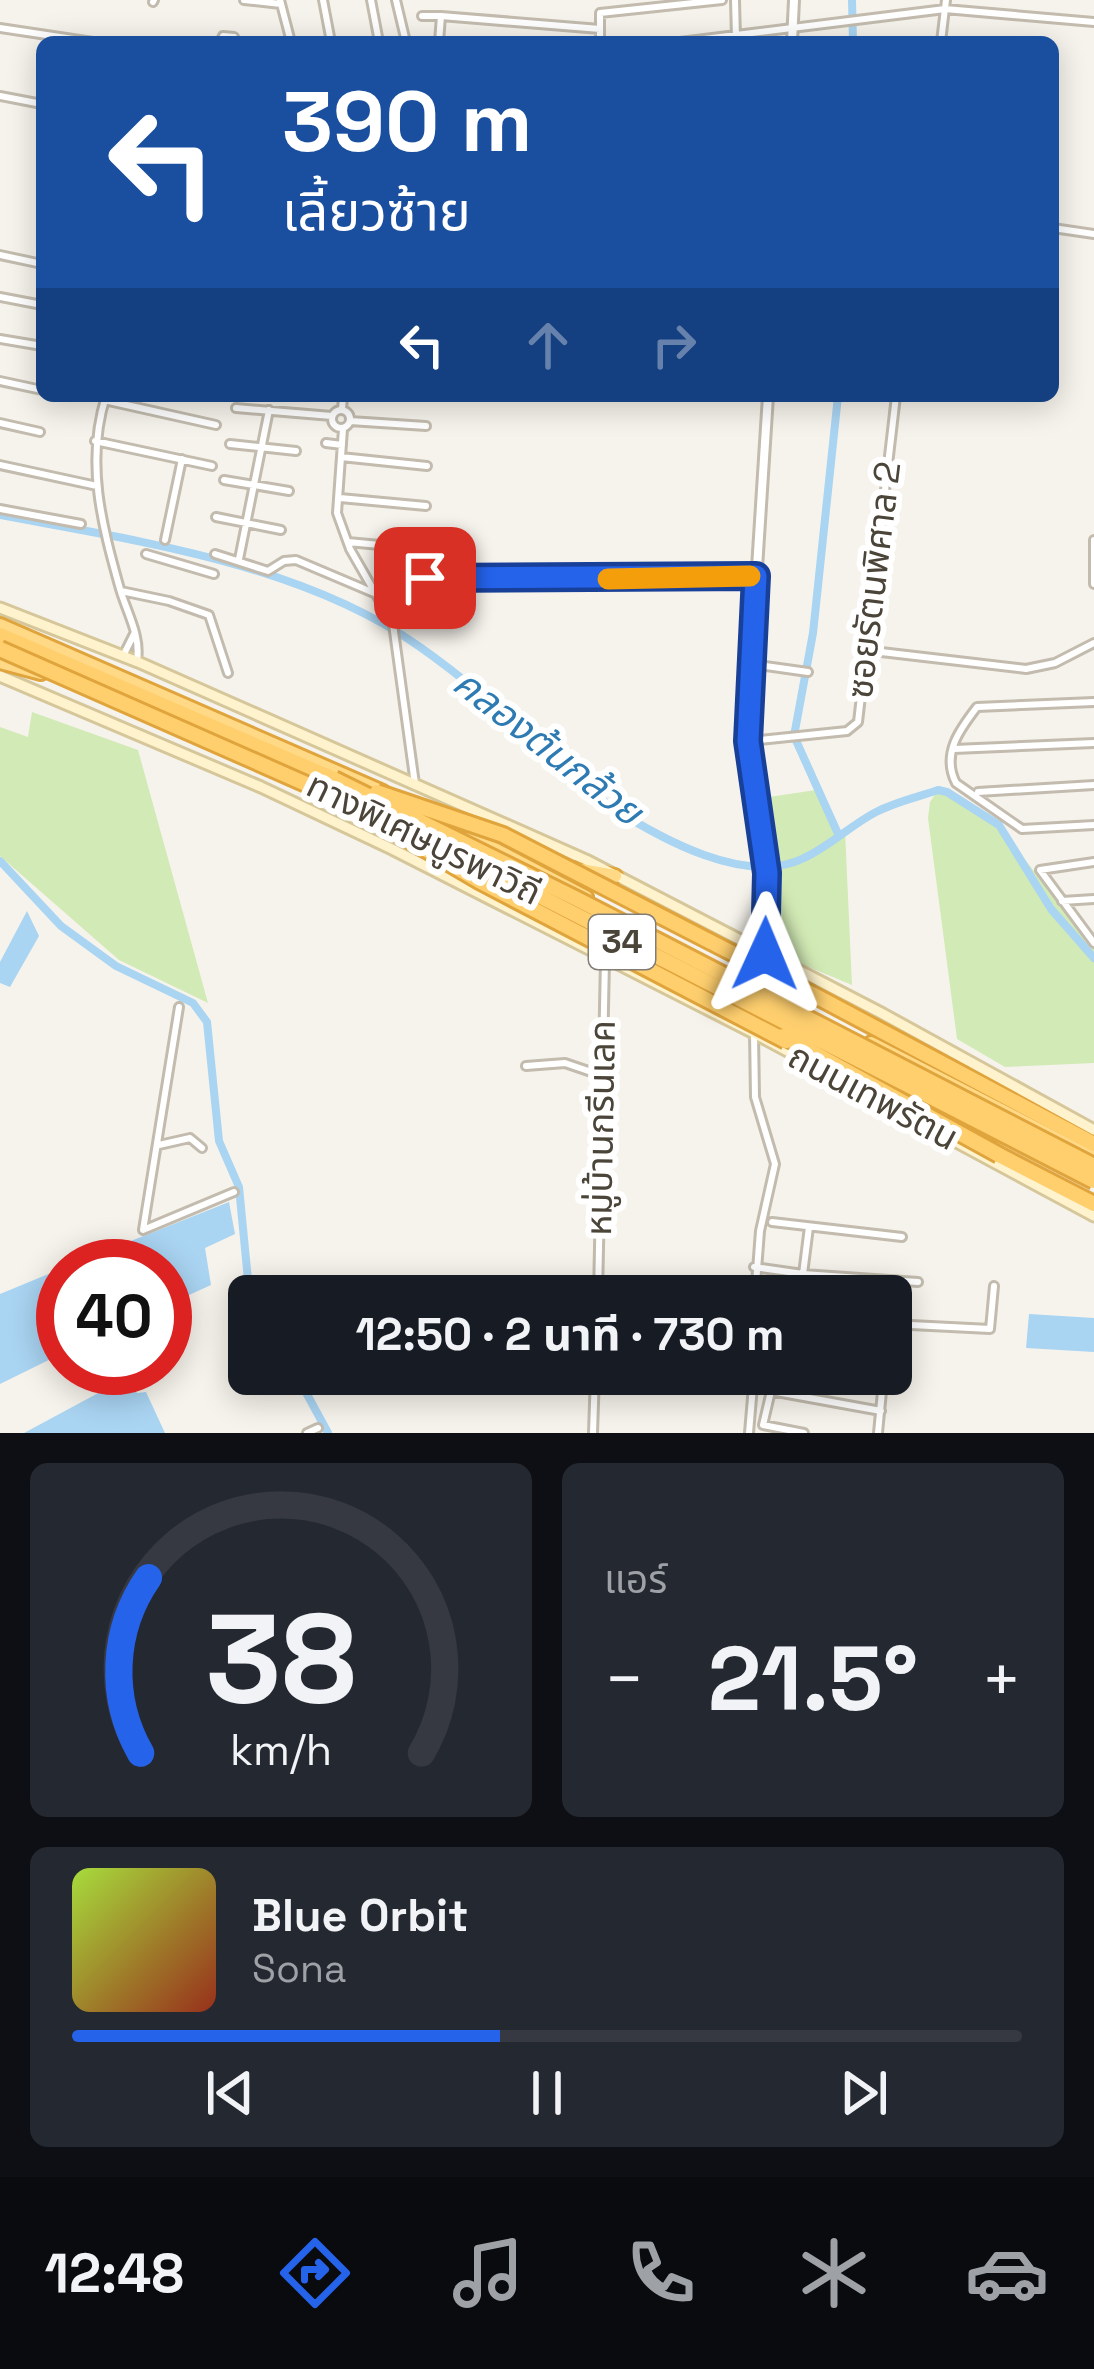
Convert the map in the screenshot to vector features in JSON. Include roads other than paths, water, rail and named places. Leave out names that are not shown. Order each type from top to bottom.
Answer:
[{"type":"highway","name":"ถนนเทพรัตน","points":[[0,622],[309,758],[515,858],[1094,1162]]},
{"type":"highway","name":"ทางพิเศษบูรพาวิถี","points":[[0,635],[537,878],[1094,1162]]},
{"type":"highway","name":"ถนนเทพรัตน","points":[[0,656],[430,843],[1094,1184]]},
{"type":"highway","name":"ทางพิเศษบูรพาวิถี","points":[[0,656],[331,785],[1094,1184]]},
{"type":"highway","points":[[331,785],[503,835],[1094,1144]]},
{"type":"highway","points":[[331,785],[465,874],[1094,1204]]},
{"type":"highway","points":[[515,858],[615,876]]},
{"type":"highway","points":[[786,1041],[780,1027],[785,1008],[812,994]]},
{"type":"main road","name":"34","points":[[0,608],[136,661],[477,809],[765,954],[1094,1130]]},
{"type":"main road","name":"ถนนเทพรัตน","points":[[0,676],[312,811],[754,1033],[1094,1216]]},
{"type":"street","points":[[244,0],[280,2],[289,36]]},
{"type":"street","points":[[323,0],[330,36]]},
{"type":"street","points":[[371,0],[378,36]]},
{"type":"street","points":[[396,0],[405,36]]},
{"type":"street","points":[[600,36],[598,16],[603,12],[722,0]]},
{"type":"street","points":[[735,0],[736,36]]},
{"type":"street","points":[[792,36],[794,0]]},
{"type":"street","points":[[749,36],[946,4],[1094,22]]},
{"type":"street","points":[[942,36],[946,4]]},
{"type":"street","points":[[422,16],[600,29]]},
{"type":"street","points":[[439,36],[441,16]]},
{"type":"street","points":[[0,28],[53,36]]},
{"type":"street","points":[[0,96],[36,103]]},
{"type":"street","points":[[1059,229],[1094,234]]},
{"type":"street","points":[[0,255],[36,263]]},
{"type":"street","points":[[0,297],[36,304]]},
{"type":"street","points":[[0,338],[36,345]]},
{"type":"street","points":[[0,381],[36,389]]},
{"type":"street","points":[[104,402],[95,441],[97,486],[121,591],[140,640],[136,661]]},
{"type":"street","points":[[121,402],[216,425]]},
{"type":"street","points":[[342,410],[343,402]]},
{"type":"street","points":[[765,954],[766,858],[748,741],[767,402]]},
{"type":"street","name":"ซอยรัตนพิศาล 2","points":[[748,741],[854,728],[858,722],[895,402]]},
{"type":"street","points":[[236,407],[332,416],[342,410]]},
{"type":"street","points":[[238,561],[268,410]]},
{"type":"street","points":[[342,410],[350,421]]},
{"type":"street","points":[[332,416],[334,425],[343,428]]},
{"type":"street","points":[[415,784],[396,634],[347,542],[337,513],[343,428],[350,421],[426,426]]},
{"type":"street","points":[[0,423],[40,432]]},
{"type":"street","points":[[95,441],[212,466]]},
{"type":"street","points":[[326,443],[342,445]]},
{"type":"street","points":[[230,444],[296,451]]},
{"type":"street","points":[[341,457],[427,466]]},
{"type":"street","points":[[165,540],[182,459]]},
{"type":"street","points":[[0,465],[97,486]]},
{"type":"street","points":[[224,480],[290,490]]},
{"type":"street","points":[[338,498],[426,506]]},
{"type":"street","points":[[0,509],[81,524]]},
{"type":"street","points":[[216,517],[281,530]]},
{"type":"street","points":[[1094,540],[1094,584]]},
{"type":"street","points":[[347,542],[411,548]]},
{"type":"street","points":[[146,554],[214,574]]},
{"type":"street","points":[[215,554],[268,571],[296,560],[375,592],[407,588]]},
{"type":"street","points":[[425,578],[756,576]]},
{"type":"street","points":[[121,591],[209,614],[228,673]]},
{"type":"street","points":[[124,656],[134,634]]},
{"type":"street","points":[[864,650],[1026,669],[1055,663],[1094,643]]},
{"type":"street","points":[[751,664],[808,672]]},
{"type":"street","points":[[1094,701],[977,707],[955,735],[952,749],[952,778],[1022,829],[1094,825]]},
{"type":"street","points":[[952,749],[1094,743]]},
{"type":"street","points":[[974,792],[1094,785]]},
{"type":"street","points":[[1092,938],[1040,874],[1042,867],[1094,862]]},
{"type":"street","points":[[1061,901],[1094,898]]},
{"type":"street","name":"หมู่บ้านกรีนเลค","points":[[598,1275],[605,960]]},
{"type":"street","points":[[179,1007],[143,1230],[234,1192]]},
{"type":"street","points":[[754,1033],[754,1097],[775,1164],[754,1275]]},
{"type":"street","points":[[526,1066],[565,1063],[603,1076]]},
{"type":"street","points":[[158,1145],[190,1138],[202,1148]]},
{"type":"street","points":[[772,1222],[902,1237]]},
{"type":"street","points":[[803,1274],[809,1227]]},
{"type":"street","points":[[754,1267],[918,1282]]},
{"type":"street","points":[[912,1325],[991,1330],[994,1286]]},
{"type":"street","points":[[593,1433],[594,1395]]},
{"type":"street","points":[[749,1433],[752,1395]]},
{"type":"street","points":[[770,1395],[763,1429],[804,1433]]},
{"type":"street","points":[[793,1395],[881,1411]]},
{"type":"street","points":[[878,1433],[883,1395]]},
{"type":"street","points":[[307,1433],[318,1428]]},
{"type":"water","points":[[27,911],[39,936],[10,987],[0,983],[0,962]]},
{"type":"water","points":[[229,1202],[235,1234],[205,1248],[211,1285],[192,1294],[192,1239],[136,1239]]},
{"type":"water","points":[[36,1279],[36,1366],[0,1384],[0,1294]]},
{"type":"water","points":[[1029,1314],[1094,1318],[1094,1352],[1026,1348]]},
{"type":"water","points":[[95,1395],[147,1395],[165,1433],[24,1433]]},
{"type":"waterway","points":[[852,0],[853,36]]},
{"type":"waterway","points":[[837,402],[813,633],[794,736],[839,836]]},
{"type":"waterway","name":"คลองต้นกล้วย","points":[[0,515],[163,546],[324,595],[420,647],[611,807],[678,844],[730,863],[756,867],[804,858],[883,808],[938,790],[947,792],[999,825],[1051,909],[1094,958]]},
{"type":"waterway","points":[[0,861],[61,926],[116,966],[193,1003],[207,1022],[219,1141],[239,1187],[248,1275]]},
{"type":"waterway","points":[[307,1395],[328,1433]]}]
